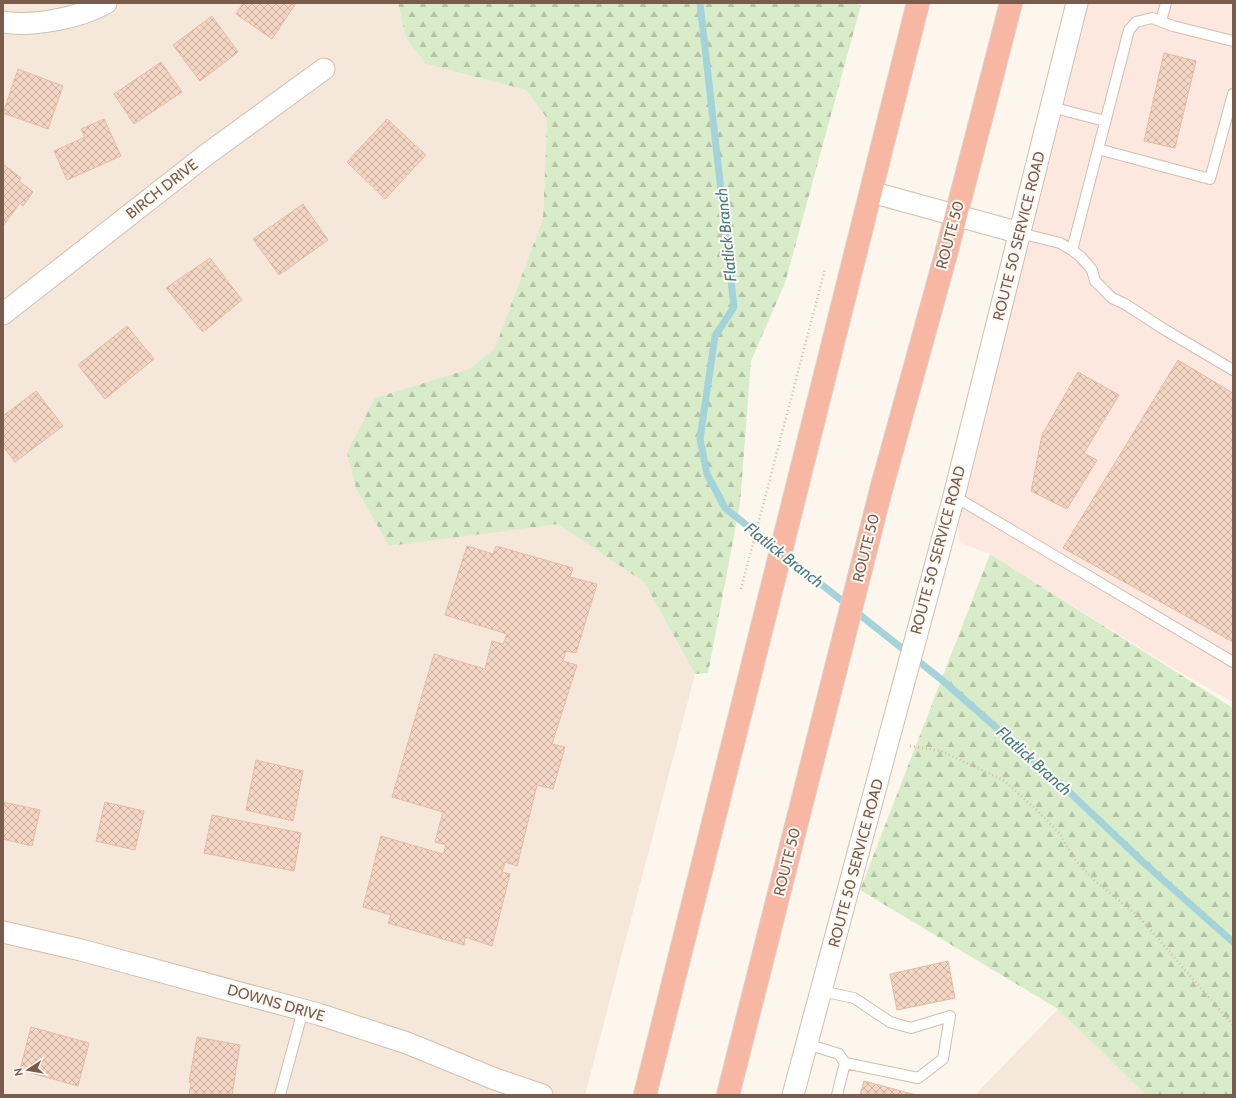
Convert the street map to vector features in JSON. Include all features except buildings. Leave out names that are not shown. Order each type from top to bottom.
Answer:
[{"type":"highway","points":[[645,1095],[918,3]]},
{"type":"highway","name":"ROUTE 50","points":[[728,1095],[871,528],[956,216],[1011,3]]},
{"type":"street","points":[[3,22],[45,21],[74,16],[106,3]]},
{"type":"street","name":"ROUTE 50 SERVICE ROAD","points":[[794,1095],[917,628],[954,496],[1078,3]]},
{"type":"street","name":"BIRCH DRIVE","points":[[3,314],[206,155],[324,69]]},
{"type":"street","points":[[871,192],[1020,233]]},
{"type":"street","name":"DOWNS DRIVE","points":[[3,932],[81,950],[303,1010],[407,1044],[495,1080],[538,1094]]},
{"type":"lane","points":[[1161,21],[1166,3]]},
{"type":"lane","points":[[1072,250],[1129,30],[1136,22],[1152,18],[1233,41]]},
{"type":"lane","points":[[1098,150],[1210,179],[1233,94]]},
{"type":"lane","points":[[1052,107],[1105,121]]},
{"type":"lane","points":[[1020,233],[1060,243],[1072,250],[1081,257],[1092,270],[1095,280],[1112,298],[1125,304],[1233,370]]},
{"type":"lane","points":[[954,496],[1233,662]]},
{"type":"lane","points":[[807,1044],[839,1054],[845,1063],[918,1078],[944,1059],[950,1016],[912,1028],[890,1022],[854,998],[821,991]]},
{"type":"lane","points":[[280,1095],[303,1010]]},
{"type":"lane","points":[[837,1095],[845,1063]]},
{"type":"path","points":[[741,589],[778,454],[827,263]]},
{"type":"path","points":[[904,745],[941,751],[1003,780],[1036,809],[1060,834],[1075,860],[1094,880],[1139,917],[1233,1025]]},
{"type":"shaded area","points":[[3,3],[398,3],[406,38],[426,64],[526,90],[547,118],[543,218],[495,348],[469,369],[375,398],[389,546],[558,523],[644,582],[695,674],[585,1095],[3,1095]]},
{"type":"shaded area","points":[[1078,3],[1233,3],[1233,702],[1171,667],[990,554],[960,543],[954,496]]},
{"type":"shaded area","points":[[1058,1009],[1146,1095],[975,1095]]},
{"type":"green space","points":[[398,3],[853,3],[861,5],[785,283],[751,361],[740,504],[708,673],[695,674],[644,582],[558,524],[389,546],[356,488],[347,453],[375,398],[469,369],[495,348],[543,218],[547,118],[526,90],[426,64],[406,38]]},
{"type":"green space","points":[[990,554],[1233,708],[1233,1095],[1146,1095],[1058,1009],[860,890]]},
{"type":"waterway","name":"Flatlick Branch","points":[[700,3],[734,307],[715,336],[700,439],[707,474],[725,508],[942,680],[1063,786],[1145,864],[1233,942]]}]
